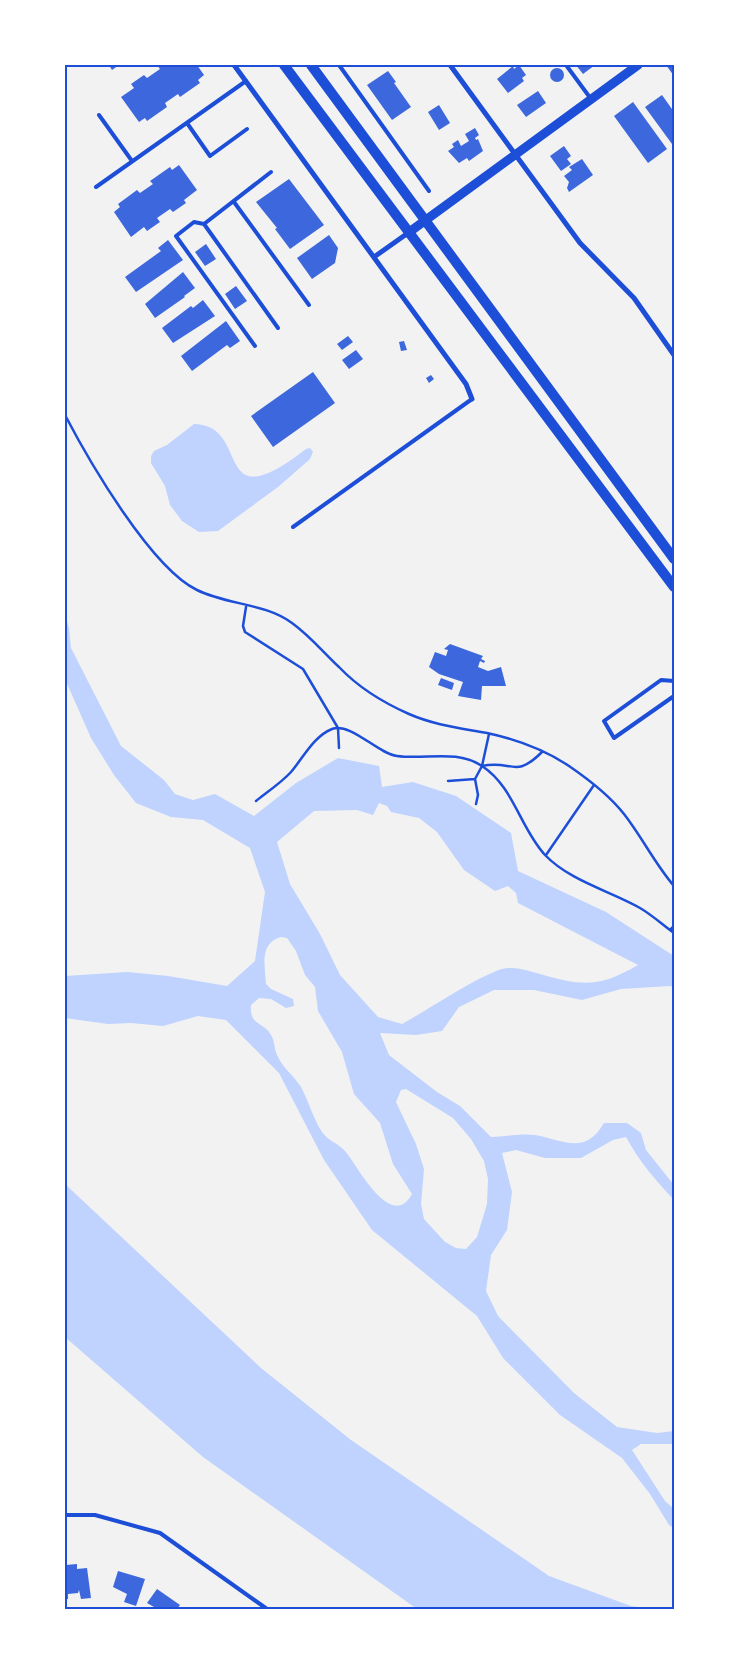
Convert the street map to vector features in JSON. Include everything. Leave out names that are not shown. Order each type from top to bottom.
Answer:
[{"type":"main road","points":[[284,65],[674,587]]},
{"type":"main road","points":[[311,65],[674,559]]},
{"type":"street","points":[[234,65],[466,384],[472,399]]},
{"type":"street","points":[[450,65],[580,243],[634,298],[674,355]]},
{"type":"street","points":[[374,257],[638,65]]},
{"type":"lane","points":[[339,65],[429,191]]},
{"type":"lane","points":[[566,65],[591,99]]},
{"type":"lane","points":[[96,186],[246,81]]},
{"type":"lane","points":[[99,115],[132,161]]},
{"type":"lane","points":[[187,123],[210,156],[247,129]]},
{"type":"lane","points":[[204,224],[271,172]]},
{"type":"lane","points":[[234,202],[309,306]]},
{"type":"lane","points":[[254,346],[176,236],[194,222],[204,224],[278,328]]},
{"type":"lane","points":[[293,528],[472,399]]},
{"type":"lane","points":[[674,681],[661,680],[604,721],[614,738],[674,696]]},
{"type":"lane","points":[[65,1515],[95,1515],[160,1533],[268,1609]]},
{"type":"path","points":[[65,415],[94,466],[129,519],[167,567],[196,590],[246,606],[262,609],[290,621],[311,636],[340,669],[373,695],[409,714],[440,725],[489,734],[542,752],[568,766],[594,785],[623,812],[674,886]]},
{"type":"path","points":[[246,606],[243,626],[246,632],[303,669],[338,728],[339,748]]},
{"type":"path","points":[[256,801],[290,773],[313,744],[331,729],[338,728],[358,735],[396,756],[441,755],[466,760],[482,766],[522,767],[530,764],[542,752]]},
{"type":"path","points":[[476,804],[478,795],[475,779],[482,766],[489,734]]},
{"type":"path","points":[[482,766],[504,787],[532,836],[546,855],[568,872],[642,909],[674,933]]},
{"type":"path","points":[[448,781],[475,779]]},
{"type":"path","points":[[546,855],[594,785]]},
{"type":"path","points":[[670,930],[674,926]]},
{"type":"water","points":[[194,424],[212,428],[223,439],[236,465],[244,474],[256,476],[276,469],[306,449],[310,448],[313,452],[310,459],[278,487],[218,531],[199,532],[182,521],[170,505],[165,486],[151,463],[151,456],[154,451],[167,445]]},
{"type":"water","points":[[65,615],[69,628],[71,648],[121,746],[164,780],[175,794],[193,800],[215,794],[254,816],[296,783],[338,758],[379,766],[382,787],[413,782],[456,796],[511,833],[518,871],[606,912],[674,956],[674,987],[621,989],[582,1000],[534,990],[494,990],[459,1007],[442,1031],[416,1035],[380,1033],[389,1055],[437,1092],[460,1106],[491,1137],[535,1135],[564,1142],[581,1143],[589,1140],[604,1123],[627,1123],[641,1133],[646,1150],[674,1185],[674,1200],[648,1170],[626,1137],[613,1140],[581,1158],[545,1158],[516,1150],[502,1153],[512,1192],[507,1230],[491,1255],[486,1291],[498,1316],[574,1393],[617,1427],[657,1433],[674,1431],[674,1444],[641,1444],[632,1450],[665,1501],[674,1509],[674,1528],[669,1525],[650,1494],[622,1458],[560,1415],[503,1358],[477,1316],[372,1230],[324,1160],[279,1073],[226,1020],[198,1016],[163,1026],[131,1023],[108,1024],[65,1018],[65,976],[127,972],[168,976],[227,986],[255,961],[265,892],[250,848],[203,820],[171,817],[136,803],[114,775],[91,738],[65,679]],"holes":[[[379,803],[387,806],[391,812],[419,818],[437,832],[464,870],[495,891],[508,886],[516,893],[518,903],[638,965],[612,978],[590,983],[568,981],[517,968],[507,968],[496,971],[464,987],[402,1024],[378,1017],[340,975],[320,934],[290,884],[277,842],[314,811],[357,810],[373,815]],[[281,937],[287,938],[296,951],[305,975],[315,987],[318,1011],[342,1052],[354,1094],[380,1123],[393,1164],[412,1194],[404,1204],[394,1205],[384,1201],[365,1180],[345,1151],[324,1135],[301,1087],[278,1057],[271,1035],[252,1017],[251,1005],[259,998],[271,999],[286,1008],[294,1006],[293,999],[271,989],[266,984],[266,950],[274,940]],[[406,1089],[453,1118],[471,1139],[484,1161],[488,1179],[487,1204],[477,1237],[466,1249],[456,1248],[445,1242],[424,1219],[421,1204],[424,1169],[416,1144],[396,1102],[401,1090]]]},
{"type":"water","points":[[65,1184],[261,1368],[351,1440],[549,1576],[631,1606],[654,1609],[417,1609],[203,1457],[65,1337]]},
{"type":"building","points":[[109,65],[119,65],[112,70]]},
{"type":"building","points":[[157,65],[197,65],[204,75],[198,80],[200,83],[180,97],[178,94],[165,103],[167,107],[147,121],[145,118],[139,122],[121,97],[134,88],[131,84],[144,75],[147,78],[160,69]]},
{"type":"building","points":[[519,65],[526,75],[522,78],[524,81],[508,93],[497,79],[513,66],[514,69]]},
{"type":"building","points":[[576,65],[595,65],[583,74]]},
{"type":"building","points":[[666,65],[674,65],[674,76]]},
{"type":"building","points":[[554,68],[560,68],[564,75],[560,82],[554,82],[550,78],[550,72]]},
{"type":"building","points":[[388,71],[411,107],[392,120],[367,85]]},
{"type":"building","points":[[538,91],[546,103],[526,117],[517,105]]},
{"type":"building","points":[[662,95],[674,112],[674,143],[672,144],[645,107]]},
{"type":"building","points":[[633,102],[667,149],[648,163],[614,116]]},
{"type":"building","points":[[439,105],[450,123],[439,130],[428,112]]},
{"type":"building","points":[[475,128],[479,135],[475,138],[476,140],[478,139],[483,151],[469,161],[467,158],[459,163],[448,151],[454,147],[452,144],[458,140],[461,146],[469,141],[465,134]]},
{"type":"building","points":[[564,146],[571,156],[567,159],[571,164],[561,171],[550,156]]},
{"type":"building","points":[[582,159],[593,175],[569,192],[567,188],[569,182],[564,176],[572,170],[569,167]]},
{"type":"building","points":[[179,165],[197,190],[184,200],[186,203],[173,212],[170,209],[157,218],[160,222],[147,231],[144,227],[131,237],[114,212],[120,207],[118,204],[137,190],[140,193],[153,184],[150,181],[170,167],[172,170]]},
{"type":"building","points":[[289,179],[324,225],[290,249],[275,229],[277,228],[256,202]]},
{"type":"building","points":[[329,235],[338,248],[335,263],[312,279],[297,258]]},
{"type":"building","points":[[168,240],[183,260],[136,292],[125,277],[161,251],[158,248]]},
{"type":"building","points":[[206,244],[216,259],[205,266],[195,252]]},
{"type":"building","points":[[183,272],[195,288],[155,318],[145,304]]},
{"type":"building","points":[[236,286],[247,301],[235,309],[225,294]]},
{"type":"building","points":[[203,300],[215,316],[173,343],[162,328],[191,306],[193,308]]},
{"type":"building","points":[[226,321],[240,341],[230,348],[227,345],[192,371],[181,356]]},
{"type":"building","points":[[348,336],[353,342],[342,350],[337,344]]},
{"type":"building","points":[[404,341],[407,350],[401,351],[399,342]]},
{"type":"building","points":[[356,350],[363,359],[349,369],[342,360]]},
{"type":"building","points":[[313,372],[335,403],[273,447],[251,416]]},
{"type":"building","points":[[431,375],[434,379],[429,383],[426,378]]},
{"type":"building","points":[[450,644],[483,656],[481,659],[485,661],[484,663],[480,661],[478,667],[488,671],[501,667],[506,686],[482,686],[481,700],[458,696],[463,682],[439,674],[429,667],[435,652],[446,656],[448,650],[444,649]]},
{"type":"building","points":[[441,678],[454,683],[452,690],[438,685]]},
{"type":"building","points":[[77,1564],[77,1569],[87,1568],[91,1598],[81,1599],[79,1590],[78,1593],[68,1594],[68,1599],[65,1599],[65,1567],[66,1565]]},
{"type":"building","points":[[118,1571],[145,1579],[136,1606],[124,1602],[127,1594],[113,1587]]},
{"type":"building","points":[[157,1589],[180,1605],[177,1609],[153,1609],[154,1607],[147,1603]]}]
